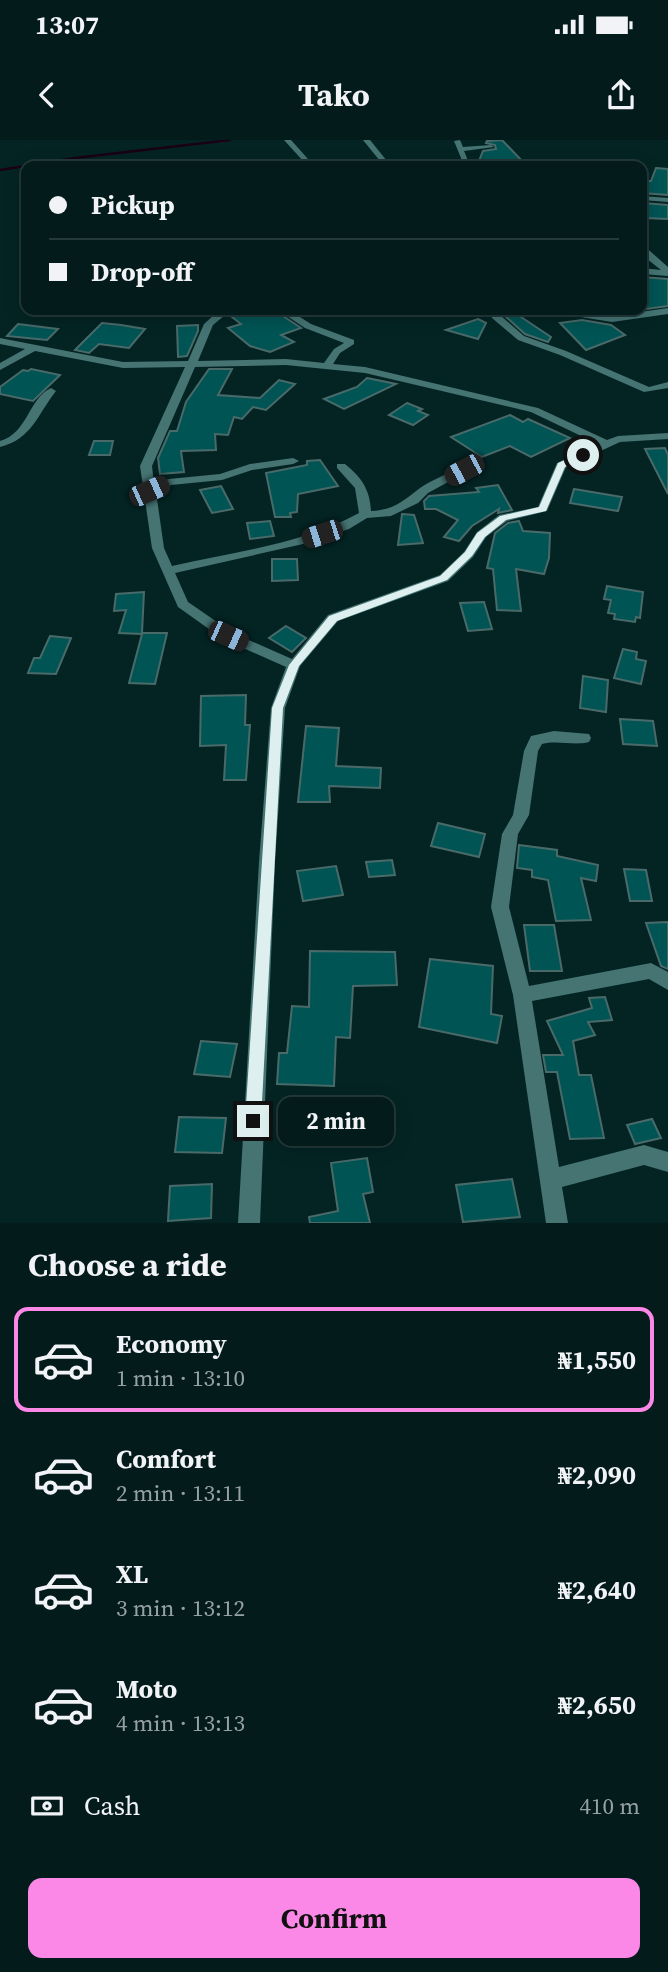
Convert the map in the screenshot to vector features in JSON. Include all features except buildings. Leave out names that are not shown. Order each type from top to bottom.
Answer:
[{"type":"street","points":[[287,140],[306,160],[310,161]]},
{"type":"street","points":[[366,140],[384,161]]},
{"type":"street","points":[[457,140],[462,161]]},
{"type":"street","points":[[461,149],[491,147]]},
{"type":"street","points":[[647,198],[668,200]]},
{"type":"street","points":[[647,254],[668,272]]},
{"type":"street","points":[[647,271],[668,272]]},
{"type":"street","points":[[647,312],[668,311]]},
{"type":"street","points":[[220,315],[209,324],[146,466],[158,548],[183,604],[228,636],[294,665]]},
{"type":"street","points":[[291,315],[308,326],[351,342],[337,351],[327,366]]},
{"type":"street","points":[[495,315],[521,338],[648,390],[668,385]]},
{"type":"street","points":[[586,315],[610,319],[634,315]]},
{"type":"street","points":[[0,341],[123,365],[286,362],[365,370],[534,410],[606,444]]},
{"type":"street","points":[[0,367],[31,349]]},
{"type":"street","points":[[0,444],[10,443],[24,431],[51,391]]},
{"type":"street","points":[[248,1223],[278,708],[294,665],[333,618],[444,578],[469,554],[481,535],[503,518],[543,509],[561,465],[618,439],[667,437]]},
{"type":"street","points":[[149,491],[169,482],[222,477],[250,467],[292,461]]},
{"type":"street","points":[[341,467],[353,476],[366,494],[365,515]]},
{"type":"street","points":[[167,571],[299,541],[345,526],[365,515],[387,514],[414,501],[424,491],[464,470]]},
{"type":"street","points":[[558,1223],[549,1180],[522,995],[500,907],[510,834],[521,815],[531,751],[536,740],[554,736],[584,738]]},
{"type":"street","points":[[522,995],[651,971],[667,980]]},
{"type":"street","points":[[549,1180],[644,1155],[668,1162]]},
{"type":"waterway","points":[[56,161],[230,140]]},
{"type":"waterway","points":[[0,170],[21,167]]},
{"type":"route","points":[[253,1121],[278,708],[294,665],[333,618],[444,578],[469,554],[481,535],[503,518],[543,509],[561,465],[583,455]]}]
